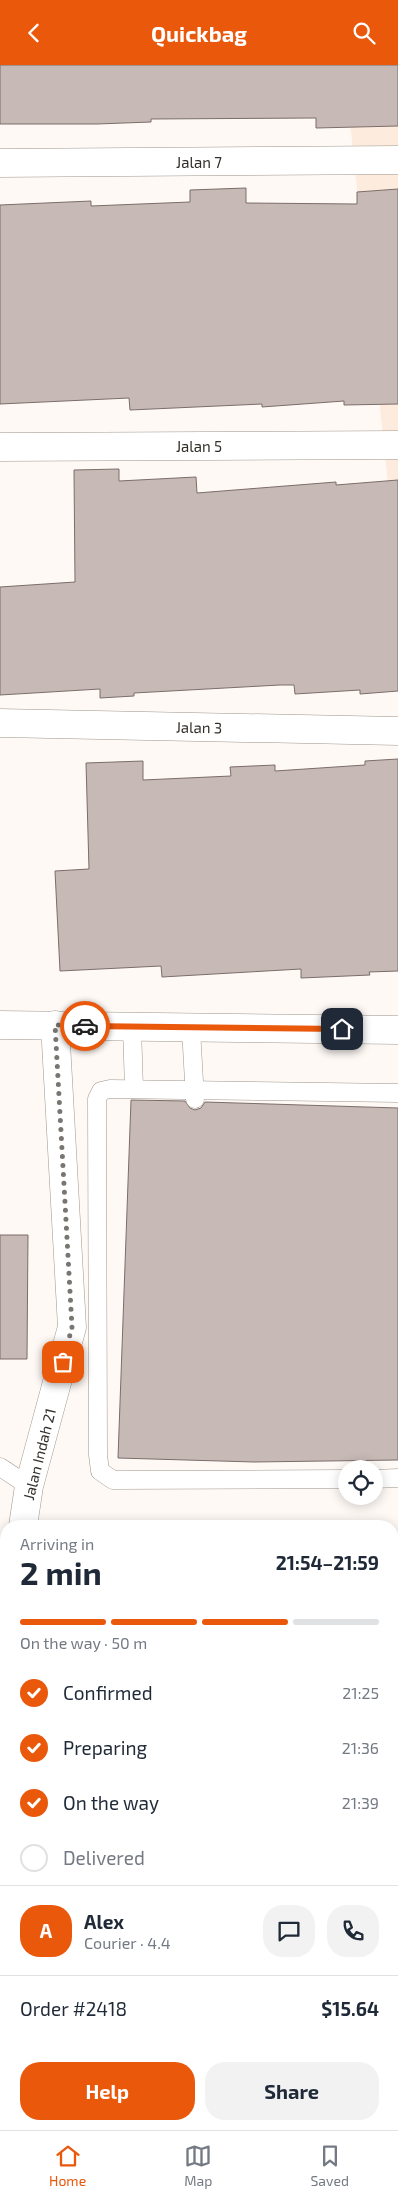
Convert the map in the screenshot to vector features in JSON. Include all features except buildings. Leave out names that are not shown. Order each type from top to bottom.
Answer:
[{"type":"street","name":"Jalan 7","points":[[0,163],[398,161]]},
{"type":"street","name":"Jalan 5","points":[[0,447],[398,445]]},
{"type":"street","name":"Jalan 3","points":[[0,723],[398,731]]},
{"type":"street","points":[[0,1025],[191,1029],[398,1030]]},
{"type":"street","name":"Jalan Indah 21","points":[[24,1520],[29,1486],[72,1327],[55,1025]]},
{"type":"lane","points":[[132,1027],[134,1089]]},
{"type":"lane","points":[[191,1029],[195,1094]]},
{"type":"lane","points":[[338,1479],[113,1480],[100,1471],[98,1455],[97,1099],[101,1091],[134,1089],[195,1094],[276,1096],[352,1097],[398,1093]]},
{"type":"lane","points":[[0,1467],[29,1486]]},
{"type":"lane","points":[[383,1479],[398,1479]]},
{"type":"shaded area","points":[[344,65],[398,65],[398,579]]},
{"type":"way so far","points":[[63,1362],[72,1327],[55,1025],[85,1026]]},
{"type":"route","points":[[85,1026],[191,1029],[342,1029]]}]
